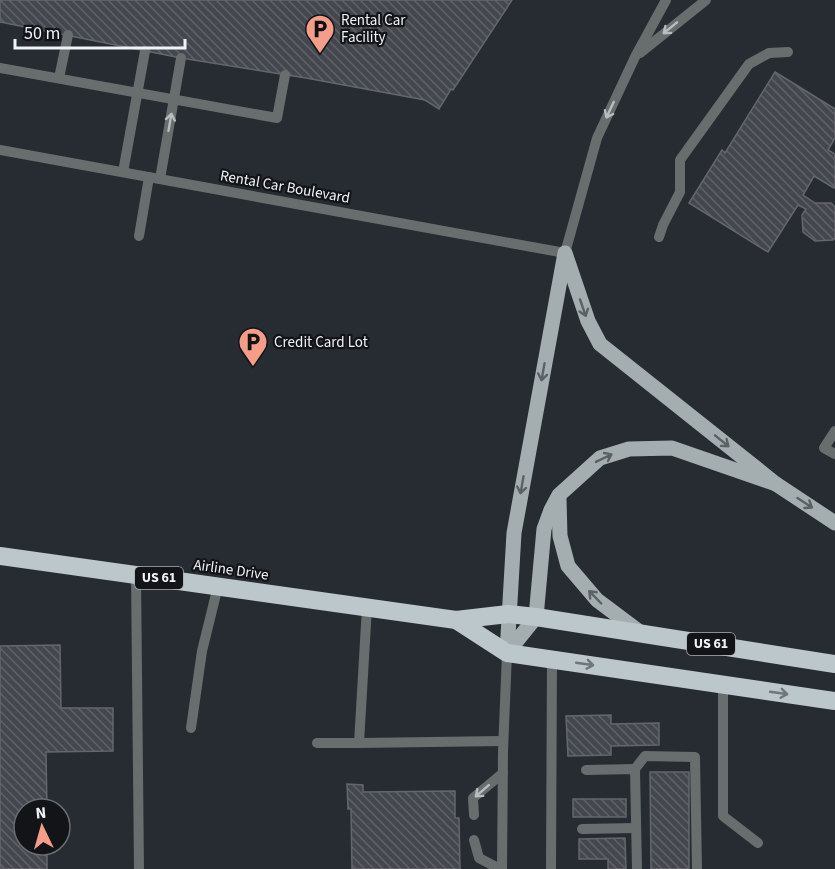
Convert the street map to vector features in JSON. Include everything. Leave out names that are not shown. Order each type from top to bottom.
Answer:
[{"type":"highway","name":"Airline Drive","points":[[0,556],[456,620],[508,614],[536,617],[835,664]]},
{"type":"highway","name":"Airline Drive","points":[[456,620],[507,653],[835,701]]},
{"type":"main road","points":[[565,253],[588,321],[600,344],[776,484],[835,523]]},
{"type":"main road","points":[[507,653],[514,532],[565,253]]},
{"type":"main road","points":[[507,653],[536,617],[544,529],[551,510],[559,495],[600,458],[629,449],[672,448],[776,484]]},
{"type":"main road","points":[[559,495],[560,536],[568,566],[597,600],[641,633]]},
{"type":"lane","points":[[565,253],[597,138],[635,57],[666,0]]},
{"type":"lane","points":[[635,57],[706,0]]},
{"type":"lane","points":[[59,78],[68,35]]},
{"type":"lane","points":[[123,172],[145,51]]},
{"type":"lane","points":[[659,237],[680,192],[680,160],[749,64],[769,53],[788,52]]},
{"type":"lane","points":[[139,236],[182,58]]},
{"type":"lane","points":[[0,68],[277,118],[285,75]]},
{"type":"lane","name":"Rental Car Boulevard","points":[[0,150],[565,253]]},
{"type":"lane","points":[[835,431],[824,448],[835,454]]},
{"type":"lane","points":[[136,575],[139,869]]},
{"type":"lane","points":[[191,728],[202,651],[218,586]]},
{"type":"lane","points":[[359,743],[367,608]]},
{"type":"lane","points":[[474,840],[479,858],[501,869],[507,653]]},
{"type":"lane","points":[[551,869],[552,659]]},
{"type":"lane","points":[[723,684],[723,816],[758,843]]},
{"type":"lane","points":[[317,744],[503,741]]},
{"type":"lane","points":[[637,869],[635,769],[645,756],[695,757],[697,869]]},
{"type":"lane","points":[[586,770],[635,769]]},
{"type":"lane","points":[[474,814],[473,798],[503,773]]},
{"type":"lane","points":[[582,829],[636,828]]},
{"type":"building","name":"Rental Car Facility","points":[[0,0],[512,0],[439,109],[425,100],[181,58],[0,22]]},
{"type":"building","points":[[775,72],[835,109],[835,138],[828,150],[835,154],[835,187],[814,176],[803,195],[815,203],[831,203],[835,207],[835,238],[815,241],[803,232],[802,215],[806,209],[798,205],[768,252],[689,203],[722,150],[725,153]]},
{"type":"building","points":[[60,645],[61,708],[113,708],[113,751],[46,752],[47,797],[12,797],[12,857],[47,857],[47,869],[0,869],[0,646]]},
{"type":"building","points":[[611,715],[611,724],[659,723],[659,745],[611,746],[611,755],[568,756],[566,716]]},
{"type":"building","points":[[650,772],[689,772],[689,869],[651,869]]},
{"type":"building","points":[[347,784],[363,785],[363,792],[455,791],[455,818],[459,818],[460,869],[352,869],[351,809],[348,809]]},
{"type":"building","points":[[573,799],[626,799],[626,817],[573,817]]},
{"type":"building","points":[[625,838],[626,869],[608,869],[608,859],[579,859],[579,839]]},
{"type":"place","name":"Rental Car Facility","points":[[320,54]]},
{"type":"place","name":"Credit Card Lot","points":[[253,368]]}]
